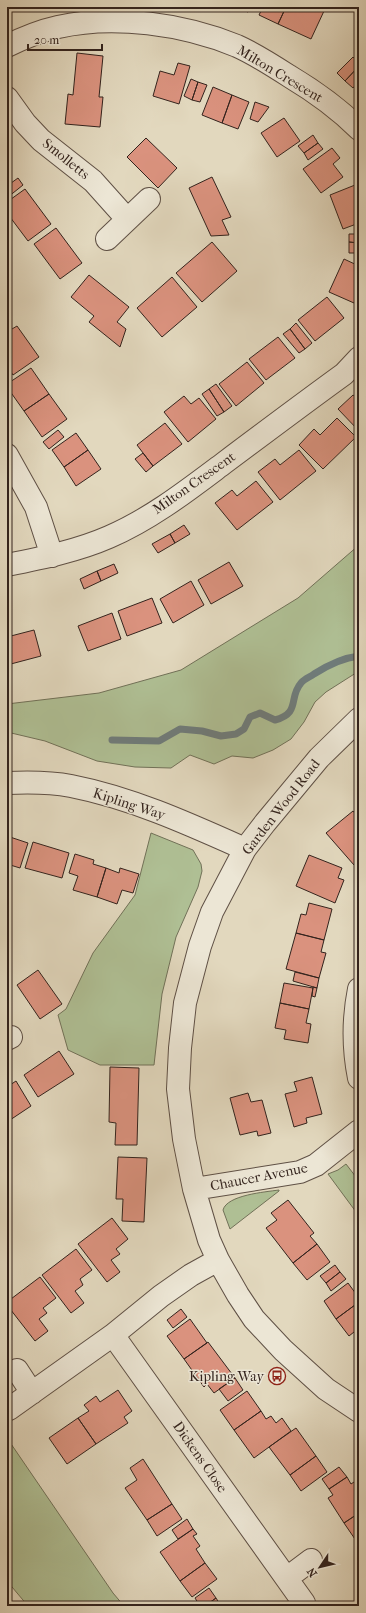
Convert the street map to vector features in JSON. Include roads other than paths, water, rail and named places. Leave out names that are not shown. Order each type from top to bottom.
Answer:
[{"type":"street","name":"Milton Crescent","points":[[7,46],[28,36],[58,27],[87,22],[120,22],[163,26],[204,34],[237,46],[269,63],[304,85],[347,117],[359,129]]},
{"type":"street","name":"Smolletts","points":[[7,98],[25,123],[41,140],[93,181],[127,219]]},
{"type":"street","points":[[107,239],[149,199]]},
{"type":"street","name":"Milton Crescent","points":[[7,565],[52,556],[110,536],[149,515],[184,492],[344,374],[359,358]]},
{"type":"street","points":[[7,456],[36,507],[52,556]]},
{"type":"street","name":"Garden Wood Road","points":[[359,719],[319,758],[291,790],[245,849],[212,912],[200,946],[185,1003],[180,1048],[178,1089],[184,1139],[194,1190],[209,1240],[218,1260],[254,1319],[278,1345],[326,1389],[359,1411]]},
{"type":"street","name":"Kipling Way","points":[[7,783],[33,782],[70,786],[133,802],[200,828],[245,849]]},
{"type":"street","points":[[359,989],[354,1024],[354,1046],[359,1078]]},
{"type":"street","name":"Chaucer Avenue","points":[[194,1190],[300,1172],[316,1165],[359,1131]]},
{"type":"street","points":[[8,1409],[113,1334],[167,1292],[191,1275],[218,1260]]},
{"type":"street","name":"Dickens Close","points":[[113,1334],[304,1603]]},
{"type":"street","points":[[18,1370],[32,1392]]},
{"type":"street","points":[[287,1578],[311,1560]]},
{"type":"waterway","points":[[112,740],[159,741],[180,729],[202,731],[221,736],[236,734],[244,729],[250,717],[260,713],[275,720],[283,717],[291,709],[297,689],[304,680],[335,662],[359,656]]},
{"type":"place","name":"Kipling Way","points":[[277,1376]]}]
